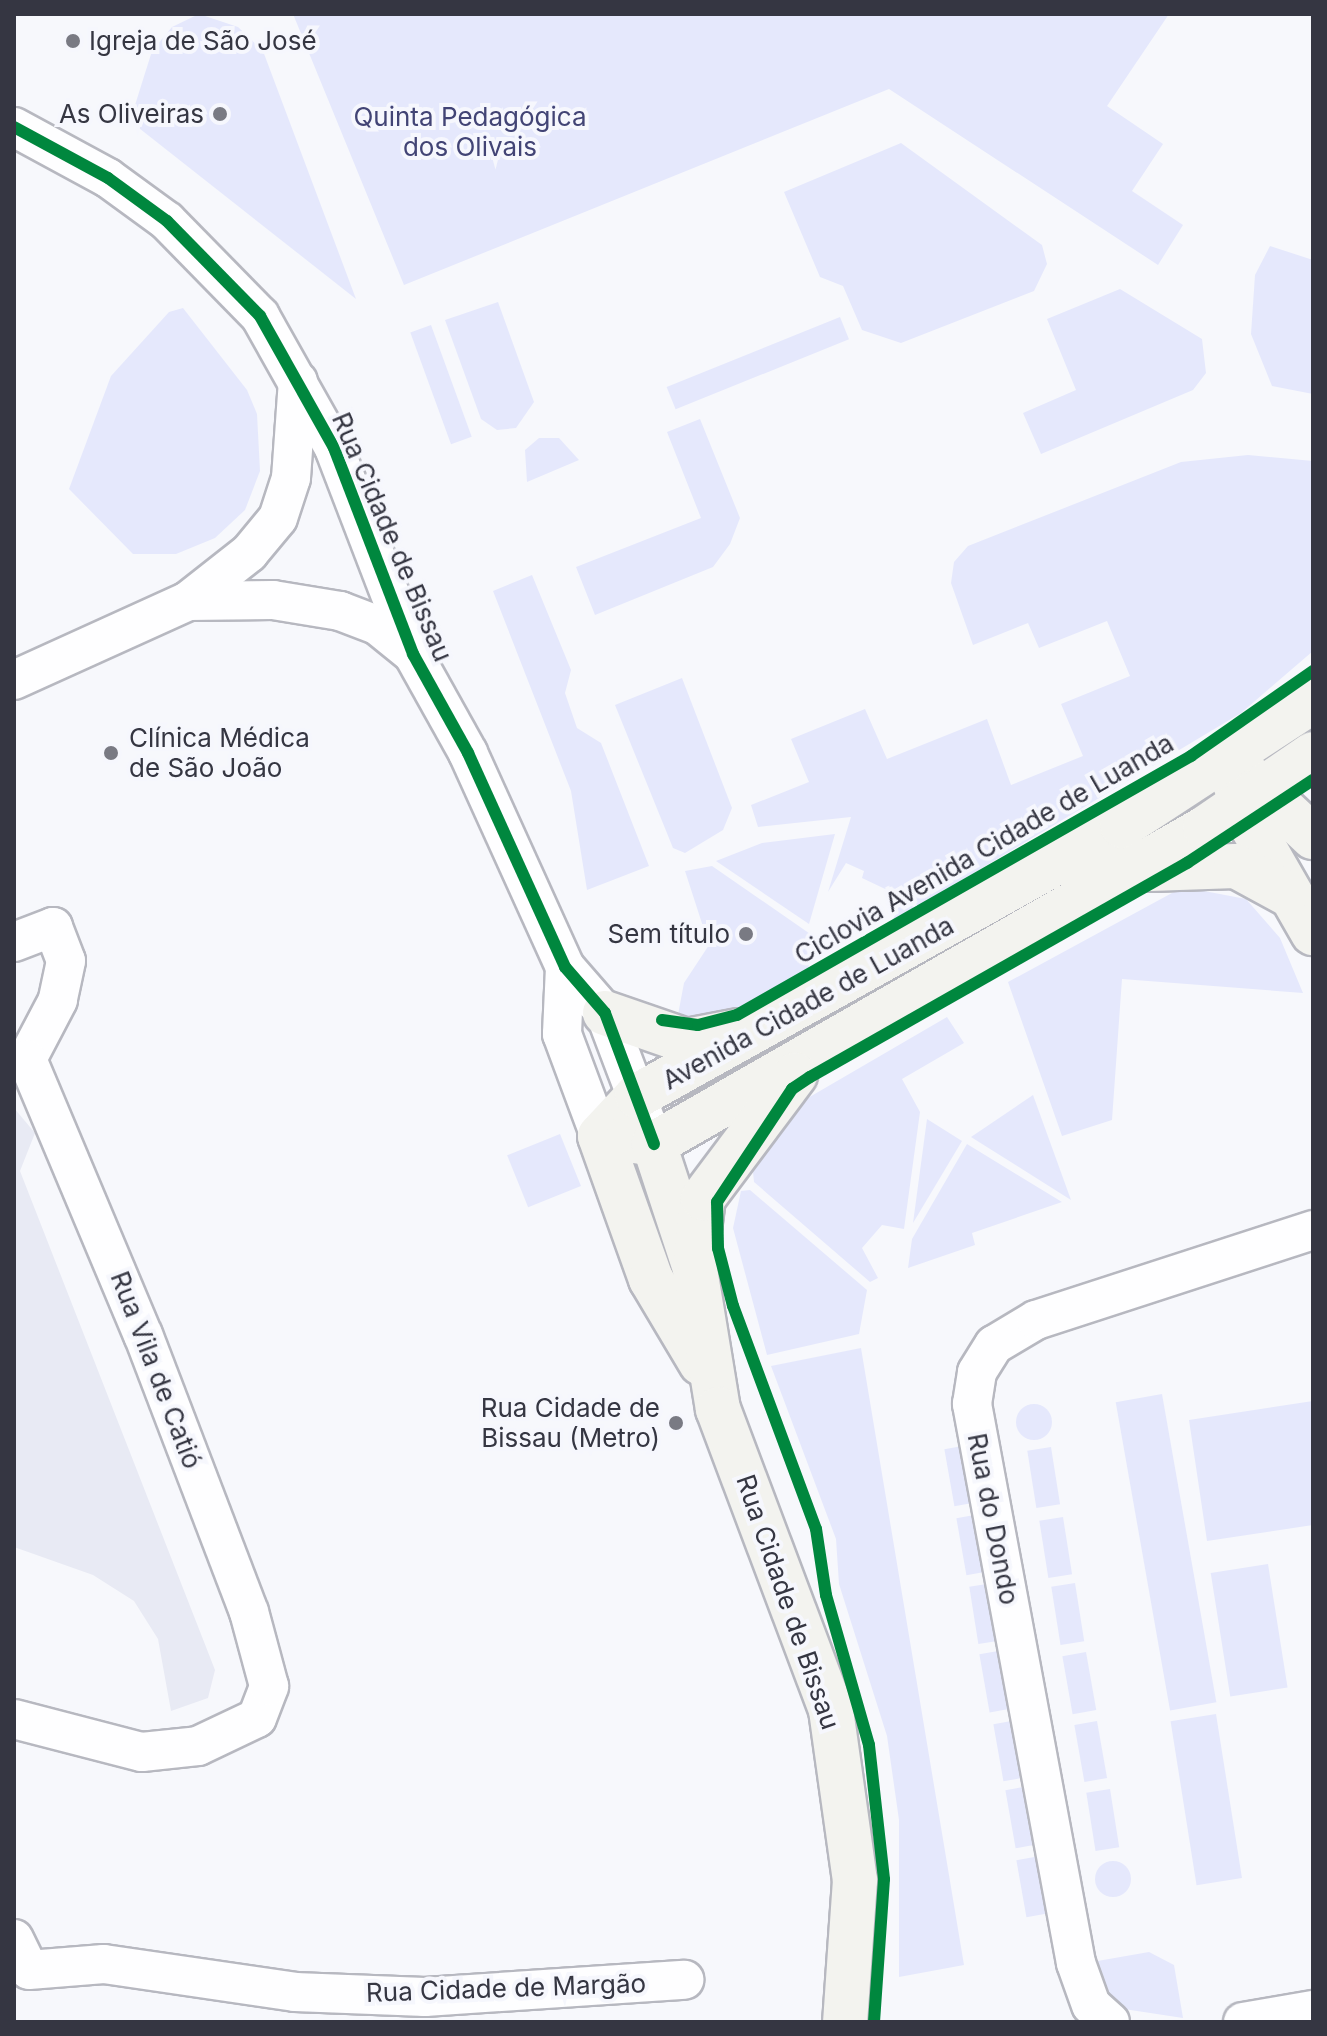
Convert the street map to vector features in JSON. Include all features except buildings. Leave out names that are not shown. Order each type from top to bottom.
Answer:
[{"type":"main road","name":"Avenida Cidade de Luanda","points":[[600,1136],[637,1096],[773,1024],[1228,762],[1313,701]]},
{"type":"main road","name":"Avenida Cidade de Luanda","points":[[654,1144],[1121,878],[1255,796],[1313,754]]},
{"type":"main road","points":[[1228,762],[1255,796],[1313,837]]},
{"type":"main road","points":[[1255,796],[1286,893],[1313,933]]},
{"type":"main road","points":[[1121,878],[1212,863],[1258,874],[1286,893]]},
{"type":"main road","points":[[605,1013],[686,1041],[773,1024]]},
{"type":"main road","points":[[695,1269],[703,1198],[815,1052]]},
{"type":"main road","points":[[600,1136],[654,1144]]},
{"type":"main road","name":"Rua Cidade de Bissau","points":[[600,1136],[651,1279],[710,1378],[831,1710],[855,1880],[845,2022]]},
{"type":"main road","name":"Rua Cidade de Bissau","points":[[654,1144],[695,1269],[710,1378]]},
{"type":"street","name":"Rua Cidade de Bissau","points":[[14,127],[108,178],[177,230],[227,275],[298,378],[334,448],[413,654],[468,753],[565,967],[605,1013],[654,1144]]},
{"type":"street","points":[[14,680],[188,601],[249,553],[278,518],[291,478],[298,378]]},
{"type":"street","points":[[188,601],[273,600],[340,611],[377,625],[413,654]]},
{"type":"street","name":"Rua Vila de Catió","points":[[14,942],[53,927],[66,961],[58,1000],[20,1059],[143,1335],[249,1612],[269,1686],[257,1718],[198,1746],[142,1752],[14,1719]]},
{"type":"street","name":"Rua Cidade de Bissau","points":[[565,967],[562,1034],[600,1136]]},
{"type":"street","name":"Rua do Dondo","points":[[1110,2022],[1091,2005],[1076,1963],[972,1404],[977,1372],[994,1345],[1036,1320],[1313,1230]]},
{"type":"street","name":"Rua Cidade de Margão","points":[[14,1939],[29,1970],[104,1964],[295,1992],[425,1997],[684,1980]]},
{"type":"street","points":[[1243,2022],[1313,2010]]},
{"type":"shaded area","points":[[14,1108],[35,1133],[20,1171],[215,1670],[208,1698],[171,1711],[158,1639],[134,1601],[93,1575],[14,1547]]},
{"type":"green space","points":[[199,14],[238,27],[263,51],[356,299],[130,121],[152,51],[172,27]]},
{"type":"green space","name":"Quinta Pedagógica dos Olivais","points":[[293,14],[1169,14],[1107,106],[1163,144],[1132,191],[1183,225],[1158,265],[889,89],[404,285]]},
{"type":"green space","points":[[901,143],[1042,245],[1047,264],[1034,291],[901,343],[862,330],[843,286],[820,277],[784,192]]},
{"type":"green space","points":[[1270,246],[1313,260],[1313,394],[1272,386],[1251,334],[1255,275]]},
{"type":"green space","points":[[1120,289],[1202,339],[1206,373],[1193,390],[1041,454],[1023,413],[1076,390],[1047,319]]},
{"type":"green space","points":[[498,302],[534,402],[516,428],[497,430],[481,419],[445,320]]},
{"type":"green space","points":[[183,308],[247,390],[257,414],[260,471],[245,510],[215,538],[176,554],[133,554],[69,489],[111,376],[169,312]]},
{"type":"green space","points":[[840,317],[849,339],[676,409],[667,387]]},
{"type":"green space","points":[[431,325],[472,437],[451,444],[410,333]]},
{"type":"green space","points":[[700,419],[740,518],[730,544],[713,567],[595,615],[576,567],[701,518],[667,432]]},
{"type":"green space","points":[[539,438],[559,438],[579,460],[527,482],[525,450]]},
{"type":"green space","points":[[1248,455],[1313,461],[1313,651],[1241,713],[892,922],[902,897],[862,878],[864,871],[846,863],[828,892],[851,817],[758,827],[751,805],[809,782],[791,739],[865,709],[887,759],[987,719],[1011,785],[1083,756],[1061,704],[1130,676],[1107,621],[1039,648],[1028,623],[973,645],[951,583],[954,562],[968,546],[1181,462]]},
{"type":"green space","points":[[532,575],[571,670],[565,693],[577,728],[601,743],[649,866],[587,890],[571,791],[493,591]]},
{"type":"green space","points":[[682,678],[732,808],[723,830],[685,853],[673,848],[615,705]]},
{"type":"green space","points":[[835,834],[809,924],[716,861],[762,843]]},
{"type":"green space","points":[[712,866],[816,938],[808,969],[726,1016],[677,1020],[684,983],[709,945],[685,871]]},
{"type":"green space","points":[[1183,887],[1246,899],[1280,938],[1303,993],[1122,979],[1112,1120],[1062,1136],[1008,982]]},
{"type":"green space","points":[[947,1017],[964,1043],[902,1079],[920,1112],[904,1229],[882,1225],[862,1248],[878,1278],[870,1282],[754,1182],[753,1172],[801,1102]]},
{"type":"green space","points":[[1033,1095],[1071,1200],[971,1137]]},
{"type":"green space","points":[[927,1119],[962,1141],[913,1223]]},
{"type":"green space","points":[[560,1134],[581,1186],[528,1207],[507,1155]]},
{"type":"green space","points":[[967,1144],[1062,1202],[972,1233],[975,1245],[908,1268],[912,1239]]},
{"type":"green space","points":[[750,1190],[867,1290],[859,1334],[767,1355],[733,1228],[741,1191]]},
{"type":"green space","points":[[861,1348],[964,1965],[899,1977],[899,1820],[887,1736],[839,1584],[836,1539],[771,1366]]},
{"type":"green space","points":[[1162,1394],[1216,1702],[1170,1710],[1116,1402]]},
{"type":"green space","points":[[1313,1401],[1313,1525],[1207,1541],[1189,1420]]},
{"type":"green space","points":[[1034,1404],[1047,1409],[1052,1422],[1047,1435],[1034,1440],[1021,1435],[1016,1422],[1021,1409]]},
{"type":"green space","points":[[968,1445],[978,1502],[954,1506],[944,1449]]},
{"type":"green space","points":[[1051,1447],[1060,1504],[1036,1508],[1027,1451]]},
{"type":"green space","points":[[980,1514],[990,1571],[966,1575],[956,1518]]},
{"type":"green space","points":[[1063,1517],[1072,1574],[1048,1578],[1039,1521]]},
{"type":"green space","points":[[1268,1564],[1288,1687],[1230,1697],[1211,1573]]},
{"type":"green space","points":[[993,1583],[1002,1640],[978,1644],[969,1587]]},
{"type":"green space","points":[[1075,1583],[1084,1641],[1061,1645],[1051,1587]]},
{"type":"green space","points":[[1004,1650],[1014,1708],[990,1712],[979,1654]]},
{"type":"green space","points":[[1086,1652],[1096,1710],[1073,1714],[1062,1656]]},
{"type":"green space","points":[[1216,1714],[1242,1878],[1197,1885],[1171,1721]]},
{"type":"green space","points":[[1017,1720],[1027,1777],[1003,1781],[993,1724]]},
{"type":"green space","points":[[1097,1721],[1107,1778],[1084,1782],[1074,1725]]},
{"type":"green space","points":[[1029,1786],[1039,1844],[1016,1848],[1005,1790]]},
{"type":"green space","points":[[1110,1789],[1119,1847],[1096,1851],[1086,1793]]},
{"type":"green space","points":[[1040,1856],[1050,1913],[1026,1917],[1016,1860]]},
{"type":"green space","points":[[1113,1861],[1126,1866],[1131,1879],[1126,1892],[1113,1897],[1100,1892],[1095,1879],[1100,1866]]},
{"type":"green space","points":[[1149,1952],[1174,1965],[1183,2018],[1124,2009],[1101,1992],[1086,1963]]},
{"type":"cycle path","points":[[14,127],[108,178],[167,221],[260,316],[334,448],[413,654],[468,753],[565,967],[605,1013],[654,1144]]},
{"type":"cycle path","name":"Ciclovia Avenida Cidade de Luanda","points":[[662,1020],[698,1025],[737,1015],[1191,756],[1313,671]]},
{"type":"cycle path","points":[[874,2022],[884,1879],[869,1745],[826,1595],[816,1529],[733,1306],[718,1248],[717,1202],[792,1089],[1187,863],[1313,780]]},
{"type":"place","name":"Igreja de São José","points":[[73,41]]},
{"type":"place","name":"As Oliveiras","points":[[220,114]]},
{"type":"place","name":"Clínica Médica de São João","points":[[111,753]]},
{"type":"place","name":"Sem título","points":[[746,934]]},
{"type":"place","name":"Rua Cidade de Bissau (Metro)","points":[[676,1423]]}]
